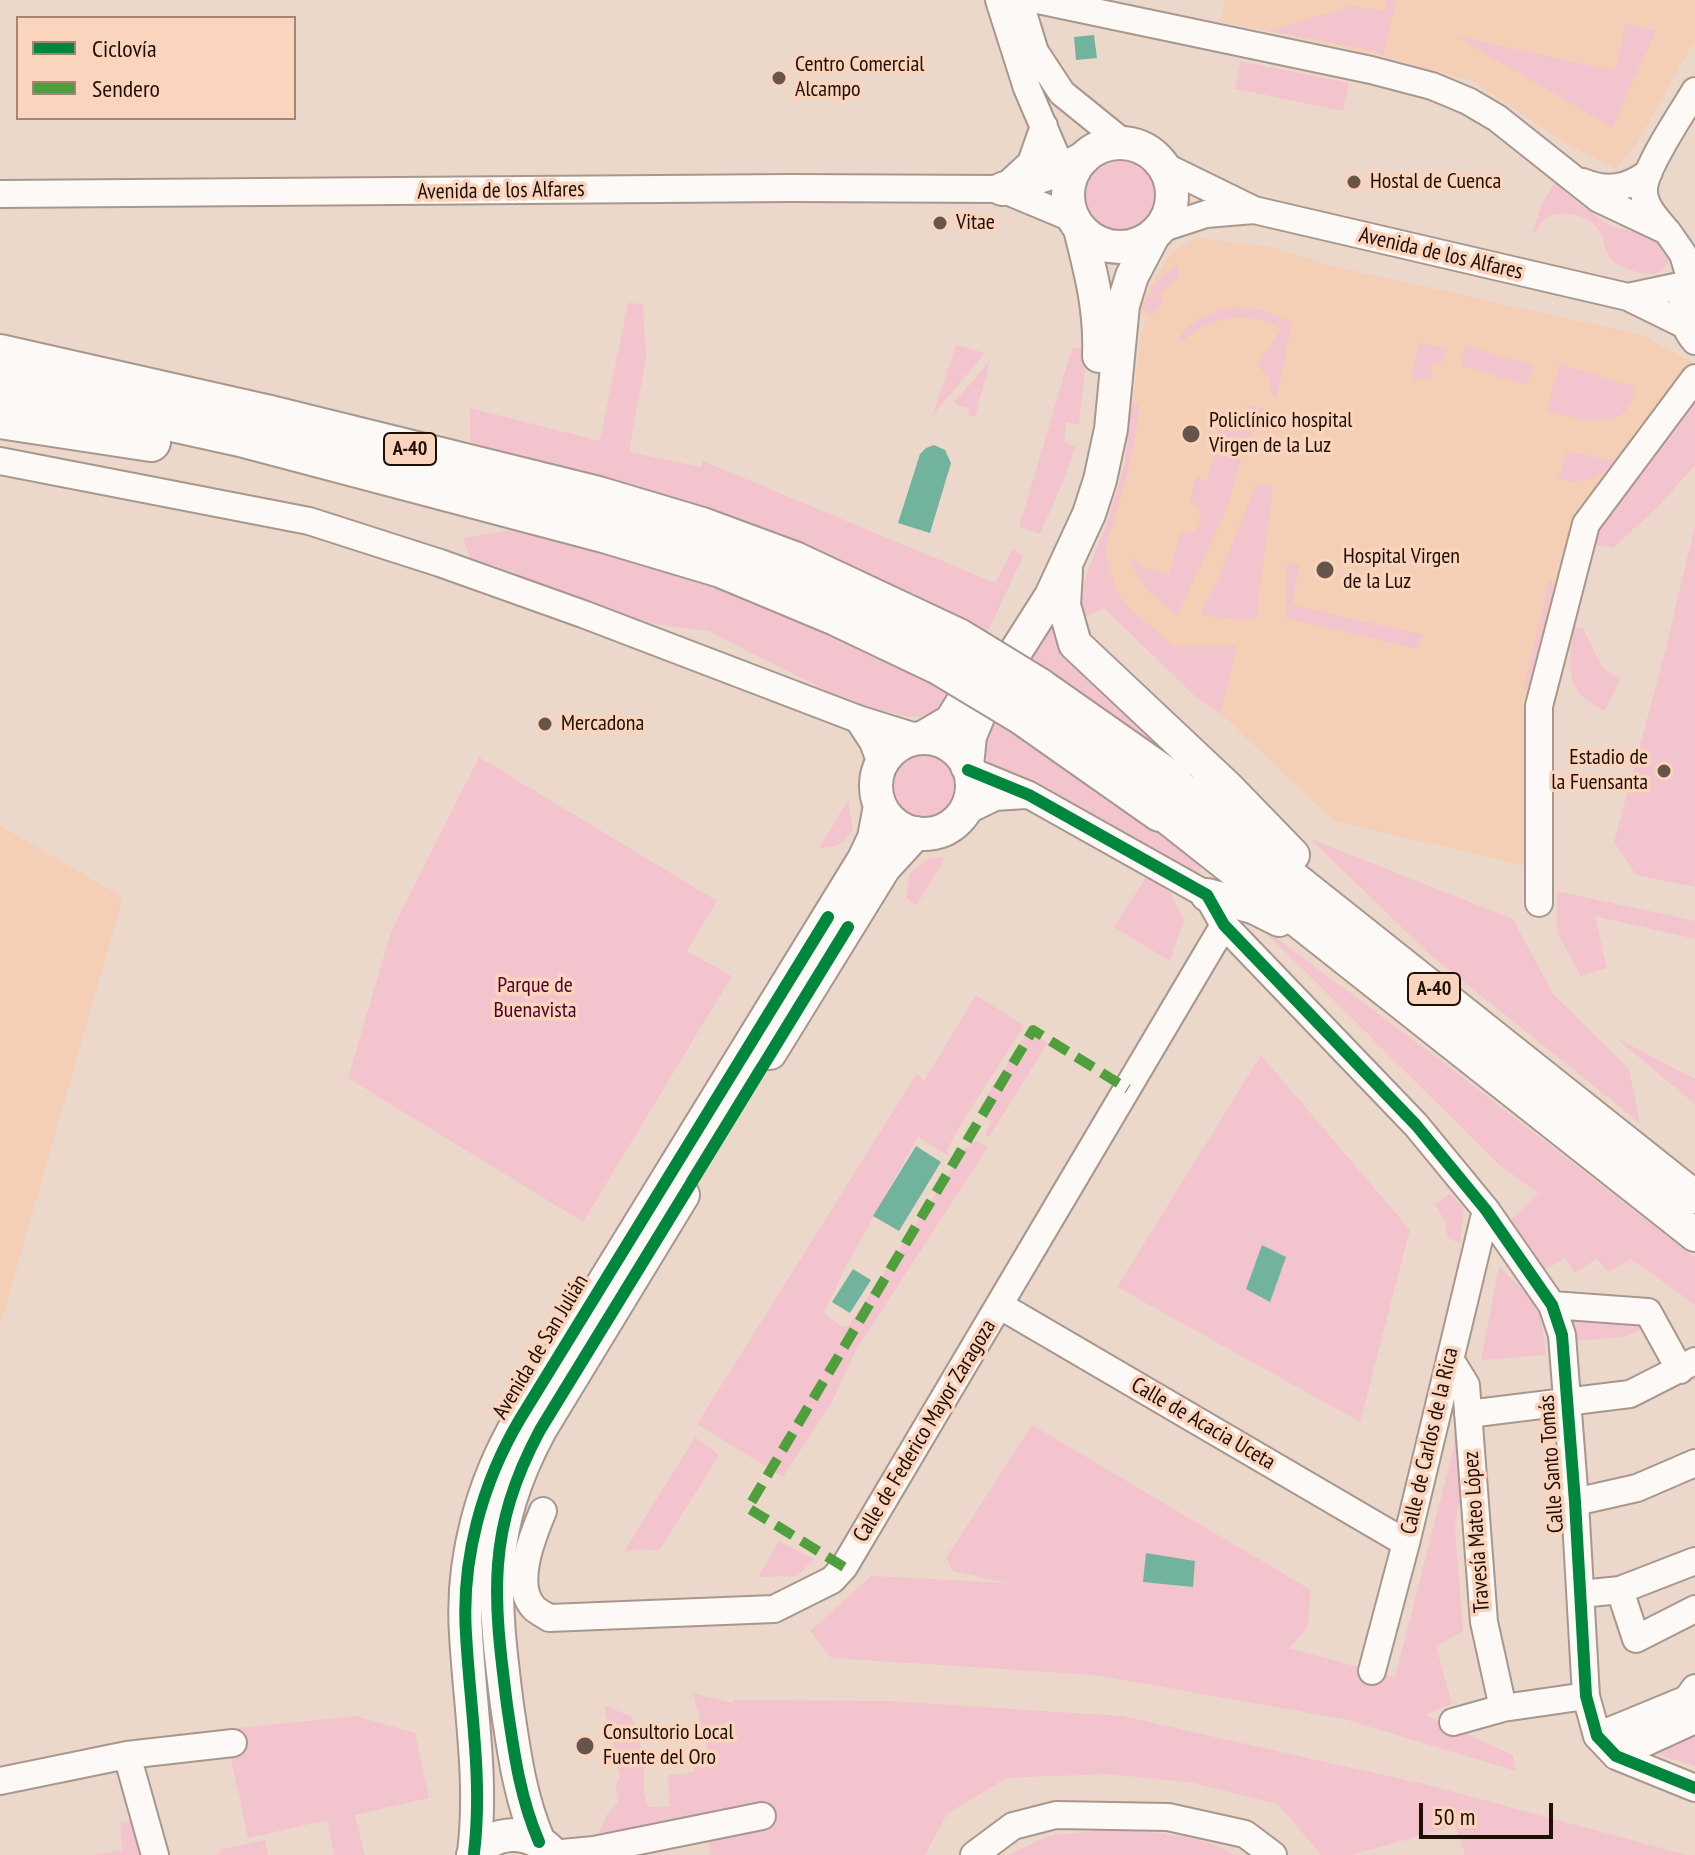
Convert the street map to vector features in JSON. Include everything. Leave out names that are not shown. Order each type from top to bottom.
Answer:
[{"type":"highway","points":[[0,340],[270,415]]},
{"type":"highway","name":"A-40","points":[[0,354],[270,415],[598,496],[702,527],[794,561],[1030,701],[1166,796]]},
{"type":"highway","name":"A-40","points":[[0,384],[240,437],[607,534],[721,568],[836,616],[949,652]]},
{"type":"highway","points":[[0,419],[451,493]]},
{"type":"main road","points":[[1002,189],[1072,171],[1103,147],[1125,144],[1146,150],[1162,165],[1168,175],[1172,197],[1166,219],[1156,232],[1126,291],[1106,454],[1089,514],[1051,596],[985,700],[970,736],[968,768],[971,794],[964,812],[943,829],[916,833],[897,826],[880,806],[876,780],[881,763],[897,746],[920,738],[951,721],[1004,636],[1050,553],[1084,467],[1094,411],[1100,327],[1095,285],[1070,209],[1072,171]]},
{"type":"main road","points":[[1077,224],[1096,241],[1115,247],[1135,245],[1156,232]]},
{"type":"main road","points":[[1066,565],[1064,605],[1075,644],[1227,787],[1384,949]]},
{"type":"main road","points":[[920,738],[949,745],[968,768]]},
{"type":"main road","name":"A-40","points":[[1166,796],[1384,949],[1695,1197]]},
{"type":"main road","name":"A-40","points":[[1166,796],[1328,946],[1695,1235]]},
{"type":"main road","name":"Avenida de San Julián","points":[[473,1854],[478,1816],[477,1765],[465,1607],[474,1537],[491,1478],[520,1419],[864,859],[874,838],[880,806]]},
{"type":"main road","name":"Avenida de San Julián","points":[[548,1851],[524,1805],[515,1763],[497,1630],[496,1574],[501,1534],[513,1487],[540,1430],[884,868],[916,833]]},
{"type":"main road","points":[[1207,895],[1253,907],[1328,946]]},
{"type":"main road","points":[[473,1854],[488,1841],[505,1835],[523,1836],[548,1851]]},
{"type":"street","points":[[999,0],[1027,88],[1044,126],[1072,171]]},
{"type":"street","points":[[1019,0],[1035,52],[1062,93],[1125,144]]},
{"type":"street","points":[[1038,0],[1371,70],[1432,86],[1468,101],[1497,118],[1599,199],[1667,231]]},
{"type":"street","points":[[1690,333],[1682,301],[1692,280],[1683,254],[1653,214],[1644,196],[1644,183],[1695,91]]},
{"type":"street","points":[[1044,126],[1031,163],[1002,189],[1077,224]]},
{"type":"street","name":"Avenida de los Alfares","points":[[1162,165],[1254,210],[1628,297],[1690,333]]},
{"type":"street","points":[[1575,178],[1608,189],[1628,185],[1649,172]]},
{"type":"street","points":[[1649,172],[1652,194],[1661,209],[1695,242]]},
{"type":"street","name":"Avenida de los Alfares","points":[[0,194],[1002,189]]},
{"type":"street","name":"Avenida de los Alfares","points":[[1156,232],[1206,214],[1254,210]]},
{"type":"street","name":"Avenida de los Alfares","points":[[1628,297],[1692,280]]},
{"type":"street","points":[[1539,903],[1539,706],[1586,524],[1695,378]]},
{"type":"street","points":[[0,461],[309,521],[440,563],[858,719],[920,738]]},
{"type":"street","points":[[858,719],[873,742],[881,763]]},
{"type":"street","points":[[968,768],[1029,795],[1207,895]]},
{"type":"street","points":[[964,812],[995,797],[1029,795]]},
{"type":"street","name":"Calle Santo Tomás","points":[[1207,895],[1224,925],[1416,1125],[1486,1210],[1552,1305],[1562,1335],[1586,1696],[1597,1736]]},
{"type":"street","name":"Calle de Federico Mayor Zaragoza","points":[[543,1511],[528,1550],[525,1593],[533,1607],[549,1618],[774,1609],[808,1595],[832,1580],[844,1567],[1224,925]]},
{"type":"street","name":"Calle de Carlos de la Rica","points":[[1372,1671],[1486,1210]]},
{"type":"street","name":"Calle de Acacia Uceta","points":[[999,1305],[1406,1543]]},
{"type":"street","points":[[1468,1414],[1630,1394],[1688,1366],[1648,1312],[1552,1305]]},
{"type":"street","name":"Travesía Mateo López","points":[[1450,1359],[1466,1385],[1484,1622],[1503,1708]]},
{"type":"street","points":[[1575,1502],[1637,1488],[1695,1463]]},
{"type":"street","points":[[1581,1594],[1620,1590],[1695,1561]]},
{"type":"street","points":[[1620,1590],[1636,1639],[1695,1609]]},
{"type":"street","points":[[1695,1688],[1687,1699],[1597,1736],[1616,1756],[1695,1788]]},
{"type":"street","points":[[1453,1722],[1503,1708],[1586,1696]]},
{"type":"street","points":[[1616,1756],[1695,1720]]},
{"type":"street","points":[[0,1781],[127,1755],[233,1743]]},
{"type":"street","points":[[127,1755],[155,1855]]},
{"type":"street","points":[[974,1855],[1013,1826],[1056,1815],[1168,1817],[1245,1834],[1273,1855]]},
{"type":"street","points":[[548,1851],[594,1850],[762,1816]]},
{"type":"shaded area","points":[[1225,0],[1695,0],[1695,40],[1637,143],[1616,169],[1568,145],[1473,81],[1383,56],[1220,21]]},
{"type":"shaded area","name":"Hospital Virgen de la Luz","points":[[1197,238],[1270,247],[1332,266],[1642,335],[1692,362],[1575,513],[1526,716],[1531,867],[1334,821],[1220,713],[1196,697],[1133,633],[1098,548],[1125,475],[1141,332],[1147,317],[1140,314],[1143,299],[1164,263],[1177,248]]},
{"type":"shaded area","points":[[0,826],[123,897],[0,1326]]},
{"type":"green space","points":[[1386,0],[1396,0],[1383,56],[1376,51],[1269,31],[1352,6],[1384,11]]},
{"type":"green space","points":[[1626,23],[1656,31],[1612,127],[1455,36],[1615,71]]},
{"type":"green space","points":[[1240,61],[1349,83],[1343,111],[1235,89]]},
{"type":"green space","points":[[1111,157],[1125,157],[1139,163],[1149,173],[1155,194],[1149,215],[1139,225],[1125,231],[1111,231],[1097,225],[1087,215],[1081,201],[1081,187],[1087,173],[1097,163]]},
{"type":"green space","points":[[1554,184],[1562,186],[1575,201],[1609,225],[1656,238],[1671,257],[1663,269],[1648,274],[1621,266],[1609,256],[1599,230],[1587,220],[1572,214],[1548,217],[1536,233],[1532,232],[1543,202]]},
{"type":"green space","points":[[1178,264],[1179,276],[1158,295],[1163,302],[1152,314],[1141,308],[1156,283]]},
{"type":"green space","points":[[628,303],[643,304],[646,358],[629,452],[701,467],[703,461],[995,583],[1013,548],[1023,557],[986,635],[470,442],[470,408],[600,441]]},
{"type":"green space","points":[[1225,308],[1259,309],[1292,322],[1277,397],[1272,396],[1270,379],[1258,365],[1281,329],[1242,317],[1217,321],[1182,341],[1178,337],[1199,318]]},
{"type":"green space","points":[[1419,343],[1447,348],[1441,363],[1433,363],[1430,380],[1413,379]]},
{"type":"green space","points":[[956,345],[985,353],[932,416]]},
{"type":"green space","points":[[1466,346],[1534,366],[1527,385],[1461,365]]},
{"type":"green space","points":[[1072,348],[1087,349],[1079,425],[1067,422],[1064,441],[1075,447],[1040,534],[1019,527]]},
{"type":"green space","points":[[990,361],[975,417],[969,415],[968,408],[954,402]]},
{"type":"green space","points":[[1560,364],[1635,387],[1631,403],[1623,413],[1600,420],[1546,411]]},
{"type":"green space","points":[[1695,399],[1695,465],[1658,507],[1613,548],[1596,545],[1599,526]]},
{"type":"green space","points":[[1131,404],[1140,405],[1134,445],[1105,550],[1116,591],[1128,607],[1173,646],[1237,646],[1220,713],[1196,697],[1105,609],[1084,617],[1080,592],[1109,517],[1125,462]]},
{"type":"green space","points":[[1248,405],[1269,410],[1264,426],[1256,425],[1245,444],[1228,506],[1177,616],[1148,590],[1130,557],[1145,568],[1169,574],[1182,530],[1188,534],[1194,533],[1202,520],[1199,514],[1201,509],[1190,503],[1196,476],[1207,482],[1222,411],[1242,414]]},
{"type":"green space","points":[[1567,451],[1615,461],[1596,477],[1574,481],[1558,479]]},
{"type":"green space","points":[[1262,483],[1273,487],[1256,619],[1248,621],[1200,615],[1256,485]]},
{"type":"green space","name":"Estadio de la Fuensanta","points":[[1695,525],[1695,887],[1636,875],[1614,842]]},
{"type":"green space","points":[[518,529],[763,593],[942,675],[949,693],[931,716],[909,717],[851,703],[708,631],[653,624],[574,601],[522,581],[514,572],[470,558],[463,538]]},
{"type":"green space","points":[[1287,563],[1300,565],[1291,605],[1424,635],[1418,649],[1286,618]]},
{"type":"green space","points":[[1549,582],[1554,584],[1529,687],[1525,690]]},
{"type":"green space","points":[[1054,605],[1225,800],[1024,652]]},
{"type":"green space","points":[[1574,627],[1583,628],[1602,667],[1620,680],[1605,711],[1581,695],[1575,686],[1570,666]]},
{"type":"green space","points":[[989,707],[1203,860],[1198,876],[992,768],[985,754],[983,738]]},
{"type":"green space","points":[[924,748],[945,754],[955,764],[961,785],[955,806],[945,816],[924,822],[903,816],[893,806],[887,785],[893,764],[903,754]]},
{"type":"green space","name":"Parque de Buenavista","points":[[479,757],[717,901],[687,951],[732,976],[583,1222],[348,1078],[391,932]]},
{"type":"green space","points":[[848,800],[853,830],[839,844],[819,848]]},
{"type":"green space","points":[[1311,839],[1513,919],[1553,994],[1629,1069],[1640,1123],[1429,954]]},
{"type":"green space","points":[[946,857],[916,906],[906,897],[910,873],[928,859]]},
{"type":"green space","points":[[1146,877],[1171,893],[1184,920],[1170,961],[1114,927]]},
{"type":"green space","points":[[1557,891],[1695,921],[1695,939],[1595,916],[1607,968],[1581,976],[1557,933]]},
{"type":"green space","points":[[1256,923],[1439,1059],[1695,1258],[1695,1305],[1631,1259],[1608,1272],[1597,1259],[1575,1273],[1565,1258],[1543,1271],[1511,1220],[1538,1193],[1498,1164]]},
{"type":"green space","points":[[976,995],[1024,1026],[961,1124],[947,1150],[950,1157],[918,1137],[844,1270],[824,1313],[842,1327],[849,1325],[965,1149],[975,1141],[988,1147],[856,1350],[832,1402],[783,1477],[697,1424],[917,1073],[924,1081]]},
{"type":"green space","points":[[1029,1030],[1048,1043],[989,1137],[985,1135],[991,1121],[977,1111]]},
{"type":"green space","points":[[1616,1038],[1695,1079],[1695,1104]]},
{"type":"green space","points":[[1261,1055],[1410,1230],[1360,1422],[1117,1287]]},
{"type":"green space","points":[[1450,1193],[1464,1209],[1460,1243],[1447,1238],[1446,1223],[1435,1204]]},
{"type":"green space","points":[[1499,1266],[1539,1306],[1546,1355],[1481,1360]]},
{"type":"green space","points":[[1570,1318],[1642,1324],[1643,1329],[1625,1337],[1575,1341]]},
{"type":"green space","points":[[1032,1425],[1311,1590],[1308,1627],[1289,1648],[1395,1677],[1458,1431],[1467,1504],[1458,1505],[1455,1528],[1463,1631],[1436,1646],[1452,1704],[1425,1715],[1513,1755],[1516,1771],[1343,1719],[1095,1675],[831,1658],[810,1631],[871,1576],[1007,1583],[953,1571],[946,1558]]},
{"type":"green space","points":[[695,1437],[719,1455],[659,1551],[641,1549],[624,1552]]},
{"type":"green space","points":[[779,1541],[814,1559],[797,1576],[758,1577]]},
{"type":"green space","points":[[693,1693],[733,1703],[733,1700],[890,1701],[1122,1716],[1432,1786],[1687,1855],[1465,1855],[1455,1826],[1351,1855],[1321,1855],[1278,1804],[1194,1783],[1108,1774],[1006,1778],[947,1814],[925,1855],[711,1855],[707,1839],[642,1855],[615,1855],[594,1843],[607,1815],[619,1800],[615,1787],[620,1777],[604,1705],[632,1717],[644,1758],[644,1793],[648,1807],[670,1806],[668,1775],[695,1772],[691,1758],[708,1751]]},
{"type":"green space","points":[[356,1716],[415,1733],[429,1798],[355,1815],[365,1855],[334,1855],[327,1820],[248,1838],[229,1750],[237,1728]]},
{"type":"green space","points":[[1695,1737],[1695,1766],[1653,1753]]},
{"type":"green space","points":[[134,1820],[139,1855],[95,1855],[122,1850],[120,1822]]},
{"type":"green space","points":[[1112,1829],[1191,1838],[1235,1855],[1008,1855],[1048,1836]]},
{"type":"green space","points":[[265,1840],[268,1855],[220,1855],[219,1850]]},
{"type":"water","points":[[1094,35],[1097,58],[1076,60],[1074,37]]},
{"type":"water","points":[[934,445],[945,450],[951,463],[930,533],[898,523],[920,454]]},
{"type":"water","points":[[916,1146],[941,1162],[899,1231],[873,1216]]},
{"type":"water","points":[[1262,1245],[1286,1257],[1270,1302],[1246,1289]]},
{"type":"water","points":[[853,1269],[871,1280],[850,1313],[832,1302]]},
{"type":"water","points":[[1146,1553],[1195,1561],[1193,1587],[1143,1582]]},
{"type":"marked path","points":[[844,1567],[748,1508],[1033,1030],[1128,1089]]},
{"type":"cycle path","points":[[968,770],[1029,795],[1207,895],[1224,925],[1416,1125],[1486,1210],[1552,1305],[1562,1335],[1586,1696],[1597,1736],[1616,1756],[1695,1788]]},
{"type":"cycle path","points":[[474,1853],[477,1798],[465,1606],[471,1550],[495,1469],[520,1419],[828,917]]},
{"type":"cycle path","points":[[539,1842],[522,1792],[515,1758],[499,1630],[498,1564],[510,1500],[540,1430],[848,927]]},
{"type":"place","name":"Centro Comercial Alcampo","points":[[779,78]]},
{"type":"place","name":"Hostal de Cuenca","points":[[1354,182]]},
{"type":"place","name":"Vitae","points":[[940,223]]},
{"type":"place","name":"Policlínico hospital Virgen de la Luz","points":[[1191,434]]},
{"type":"place","name":"Hospital Virgen de la Luz","points":[[1325,570]]},
{"type":"place","name":"Mercadona","points":[[545,724]]},
{"type":"place","name":"Estadio de la Fuensanta","points":[[1664,771]]},
{"type":"place","name":"Consultorio Local Fuente del Oro","points":[[585,1746]]}]
